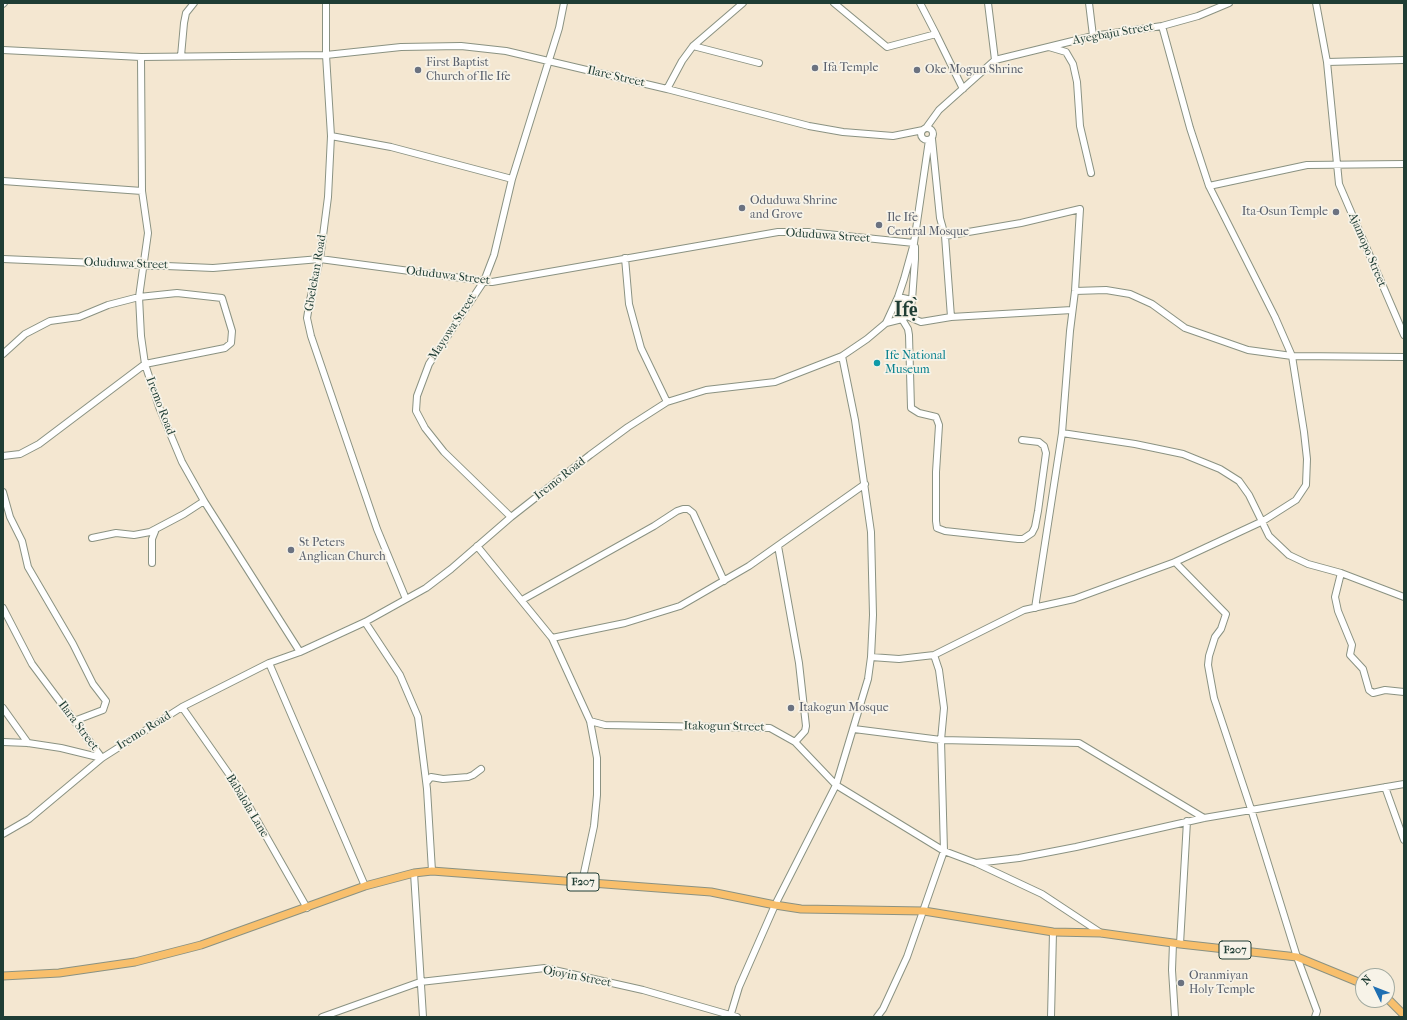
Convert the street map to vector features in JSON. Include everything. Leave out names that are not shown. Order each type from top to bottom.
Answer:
[{"type":"main road","name":"F207","points":[[3,976],[59,973],[135,962],[201,945],[365,886],[414,873],[432,871],[711,892],[801,909],[924,911],[1053,932],[1101,932],[1177,944],[1297,957],[1355,981]]},
{"type":"main road","points":[[1395,1006],[1404,1015]]},
{"type":"street","points":[[181,56],[186,13],[194,3]]},
{"type":"street","name":"Gbelekan Road","points":[[326,3],[326,55],[331,136],[328,197],[320,259],[307,318],[311,336],[377,529],[406,599]]},
{"type":"street","name":"Mayowa Street","points":[[511,517],[444,452],[425,428],[416,411],[417,396],[430,364],[484,281],[494,255],[512,179],[559,28],[564,3]]},
{"type":"street","points":[[667,89],[682,61],[693,46],[743,3]]},
{"type":"street","points":[[834,3],[887,48],[936,34]]},
{"type":"street","points":[[920,3],[963,89]]},
{"type":"street","points":[[886,323],[898,297],[914,243],[927,135],[939,110],[995,60],[988,3]]},
{"type":"street","points":[[1089,3],[1093,36]]},
{"type":"street","name":"Ayegbaju Street","points":[[995,60],[1047,46],[1093,36],[1162,26],[1198,16],[1229,3]]},
{"type":"street","name":"Ajamopo Street","points":[[1316,3],[1327,62],[1339,184],[1404,335]]},
{"type":"street","points":[[871,657],[899,659],[934,655],[1024,610],[1074,599],[1174,562],[1263,521],[1296,500],[1306,485],[1307,459],[1292,356],[1275,317],[1210,186],[1190,128],[1162,26]]},
{"type":"street","name":"Ilare Street","points":[[3,50],[141,57],[326,55],[401,47],[461,46],[506,51],[667,89],[809,126],[844,132],[927,135]]},
{"type":"street","points":[[693,46],[758,63]]},
{"type":"street","points":[[1047,46],[1066,52],[1074,64],[1077,82],[1080,126],[1091,173]]},
{"type":"street","name":"Iremo Road","points":[[141,57],[142,191],[148,233],[139,297],[141,336],[145,364],[158,407],[182,462],[204,501],[300,652]]},
{"type":"street","points":[[1327,62],[1404,60]]},
{"type":"street","points":[[927,135],[940,218],[945,236],[951,317]]},
{"type":"street","points":[[331,136],[391,147],[512,179]]},
{"type":"street","points":[[1210,186],[1307,165],[1404,164]]},
{"type":"street","points":[[3,182],[142,191]]},
{"type":"street","points":[[945,236],[1021,223],[1080,210],[1075,291],[1072,310],[1062,433],[1035,608]]},
{"type":"street","name":"Oduduwa Street","points":[[3,259],[68,263],[144,264],[213,268],[320,259],[492,282],[778,232],[808,232],[914,243]]},
{"type":"street","points":[[914,243],[916,259],[912,300],[904,317],[909,335],[911,408],[919,413],[936,417],[939,425],[936,472],[937,528],[945,531],[1018,539],[1023,539],[1032,533],[1035,527],[1038,511],[1046,453],[1044,446],[1039,442],[1022,440]]},
{"type":"street","points":[[625,258],[629,304],[641,348],[667,402]]},
{"type":"street","points":[[1075,291],[1106,290],[1130,294],[1152,304],[1185,328],[1248,350],[1292,356],[1404,357]]},
{"type":"street","points":[[3,354],[25,334],[50,321],[79,317],[108,305],[139,297],[177,293],[222,298],[232,331],[231,343],[225,348],[145,364],[39,444],[20,454],[3,456]]},
{"type":"street","points":[[898,297],[912,300]]},
{"type":"street","points":[[886,323],[904,317],[921,322],[951,317],[1072,310]]},
{"type":"street","name":"Iremo Road","points":[[3,834],[30,819],[102,758],[182,707],[269,663],[300,652],[365,622],[426,588],[451,569],[511,517],[628,427],[667,402],[706,390],[775,382],[842,356],[867,339],[886,323]]},
{"type":"street","points":[[732,1016],[739,987],[775,905],[836,785],[868,679],[871,657],[873,574],[870,532],[865,484],[842,356]]},
{"type":"street","points":[[1062,433],[1135,444],[1183,454],[1220,469],[1239,481],[1263,521],[1269,536],[1289,555],[1308,564],[1341,572],[1404,596]]},
{"type":"street","points":[[552,638],[651,616],[680,606],[724,581],[778,546],[865,484]]},
{"type":"street","points":[[3,492],[10,517],[22,541],[28,567],[93,684],[106,702],[103,710],[74,721]]},
{"type":"street","points":[[92,538],[122,533],[134,535],[156,529],[204,501]]},
{"type":"street","points":[[522,600],[654,526],[677,511],[683,509],[688,509],[693,513],[724,581]]},
{"type":"street","points":[[152,563],[152,539],[156,529]]},
{"type":"street","points":[[477,546],[552,638],[590,721],[597,758],[597,795],[594,826],[582,882]]},
{"type":"street","points":[[778,546],[799,663],[806,726],[805,731],[795,742]]},
{"type":"street","points":[[1174,562],[1226,614],[1225,620],[1215,637],[1208,665],[1214,698],[1251,809],[1297,957],[1317,1011],[1315,1017]]},
{"type":"street","points":[[1341,572],[1334,597],[1352,645],[1350,655],[1363,669],[1369,690],[1373,693],[1384,690],[1404,692]]},
{"type":"street","name":"Ilara Street","points":[[3,608],[32,664],[102,758]]},
{"type":"street","points":[[365,622],[400,675],[414,705],[421,737],[426,782],[432,871]]},
{"type":"street","points":[[877,1017],[883,1009],[907,957],[944,851],[941,740],[944,708],[939,670],[934,655]]},
{"type":"street","points":[[269,663],[365,886]]},
{"type":"street","name":"Babalola Lane","points":[[182,707],[238,787],[307,908]]},
{"type":"street","points":[[3,708],[28,743]]},
{"type":"street","name":"Itakogun Street","points":[[590,721],[605,725],[770,728],[795,742],[836,785],[944,851],[976,863],[1042,894],[1101,932]]},
{"type":"street","points":[[854,729],[941,740],[1079,743],[1204,818]]},
{"type":"street","name":"Ilara Street","points":[[3,742],[28,743],[61,748],[102,758]]},
{"type":"street","points":[[426,782],[431,777],[443,779],[468,777],[474,775],[481,769]]},
{"type":"street","points":[[976,863],[1019,858],[1076,847],[1187,821],[1251,809],[1404,784]]},
{"type":"street","points":[[1384,787],[1404,840]]},
{"type":"street","points":[[1175,1017],[1172,970],[1177,944],[1187,821]]},
{"type":"street","points":[[414,873],[423,1017]]},
{"type":"street","points":[[1051,1017],[1053,932]]},
{"type":"street","name":"Ojoyin Street","points":[[322,1017],[420,982],[545,968],[643,990],[732,1016]]},
{"type":"place","name":"Ifa Temple","points":[[815,68]]},
{"type":"place","name":"First Baptist Church of Ile Ife","points":[[418,70]]},
{"type":"place","name":"Oke Mogun Shrine","points":[[917,70]]},
{"type":"place","name":"Oduduwa Shrine and Grove","points":[[742,208]]},
{"type":"place","name":"Ita-Osun Temple","points":[[1336,212]]},
{"type":"place","name":"Ile Ife Central Mosque","points":[[879,225]]},
{"type":"place","name":"Ife National Museum","points":[[877,363]]},
{"type":"place","name":"St Peters Anglican Church","points":[[291,550]]},
{"type":"place","name":"Itakogun Mosque","points":[[791,708]]},
{"type":"place","name":"Oranmiyan Holy Temple","points":[[1181,983]]},
{"type":"district","name":"Ifẹ̀","points":[[906,311]]}]
